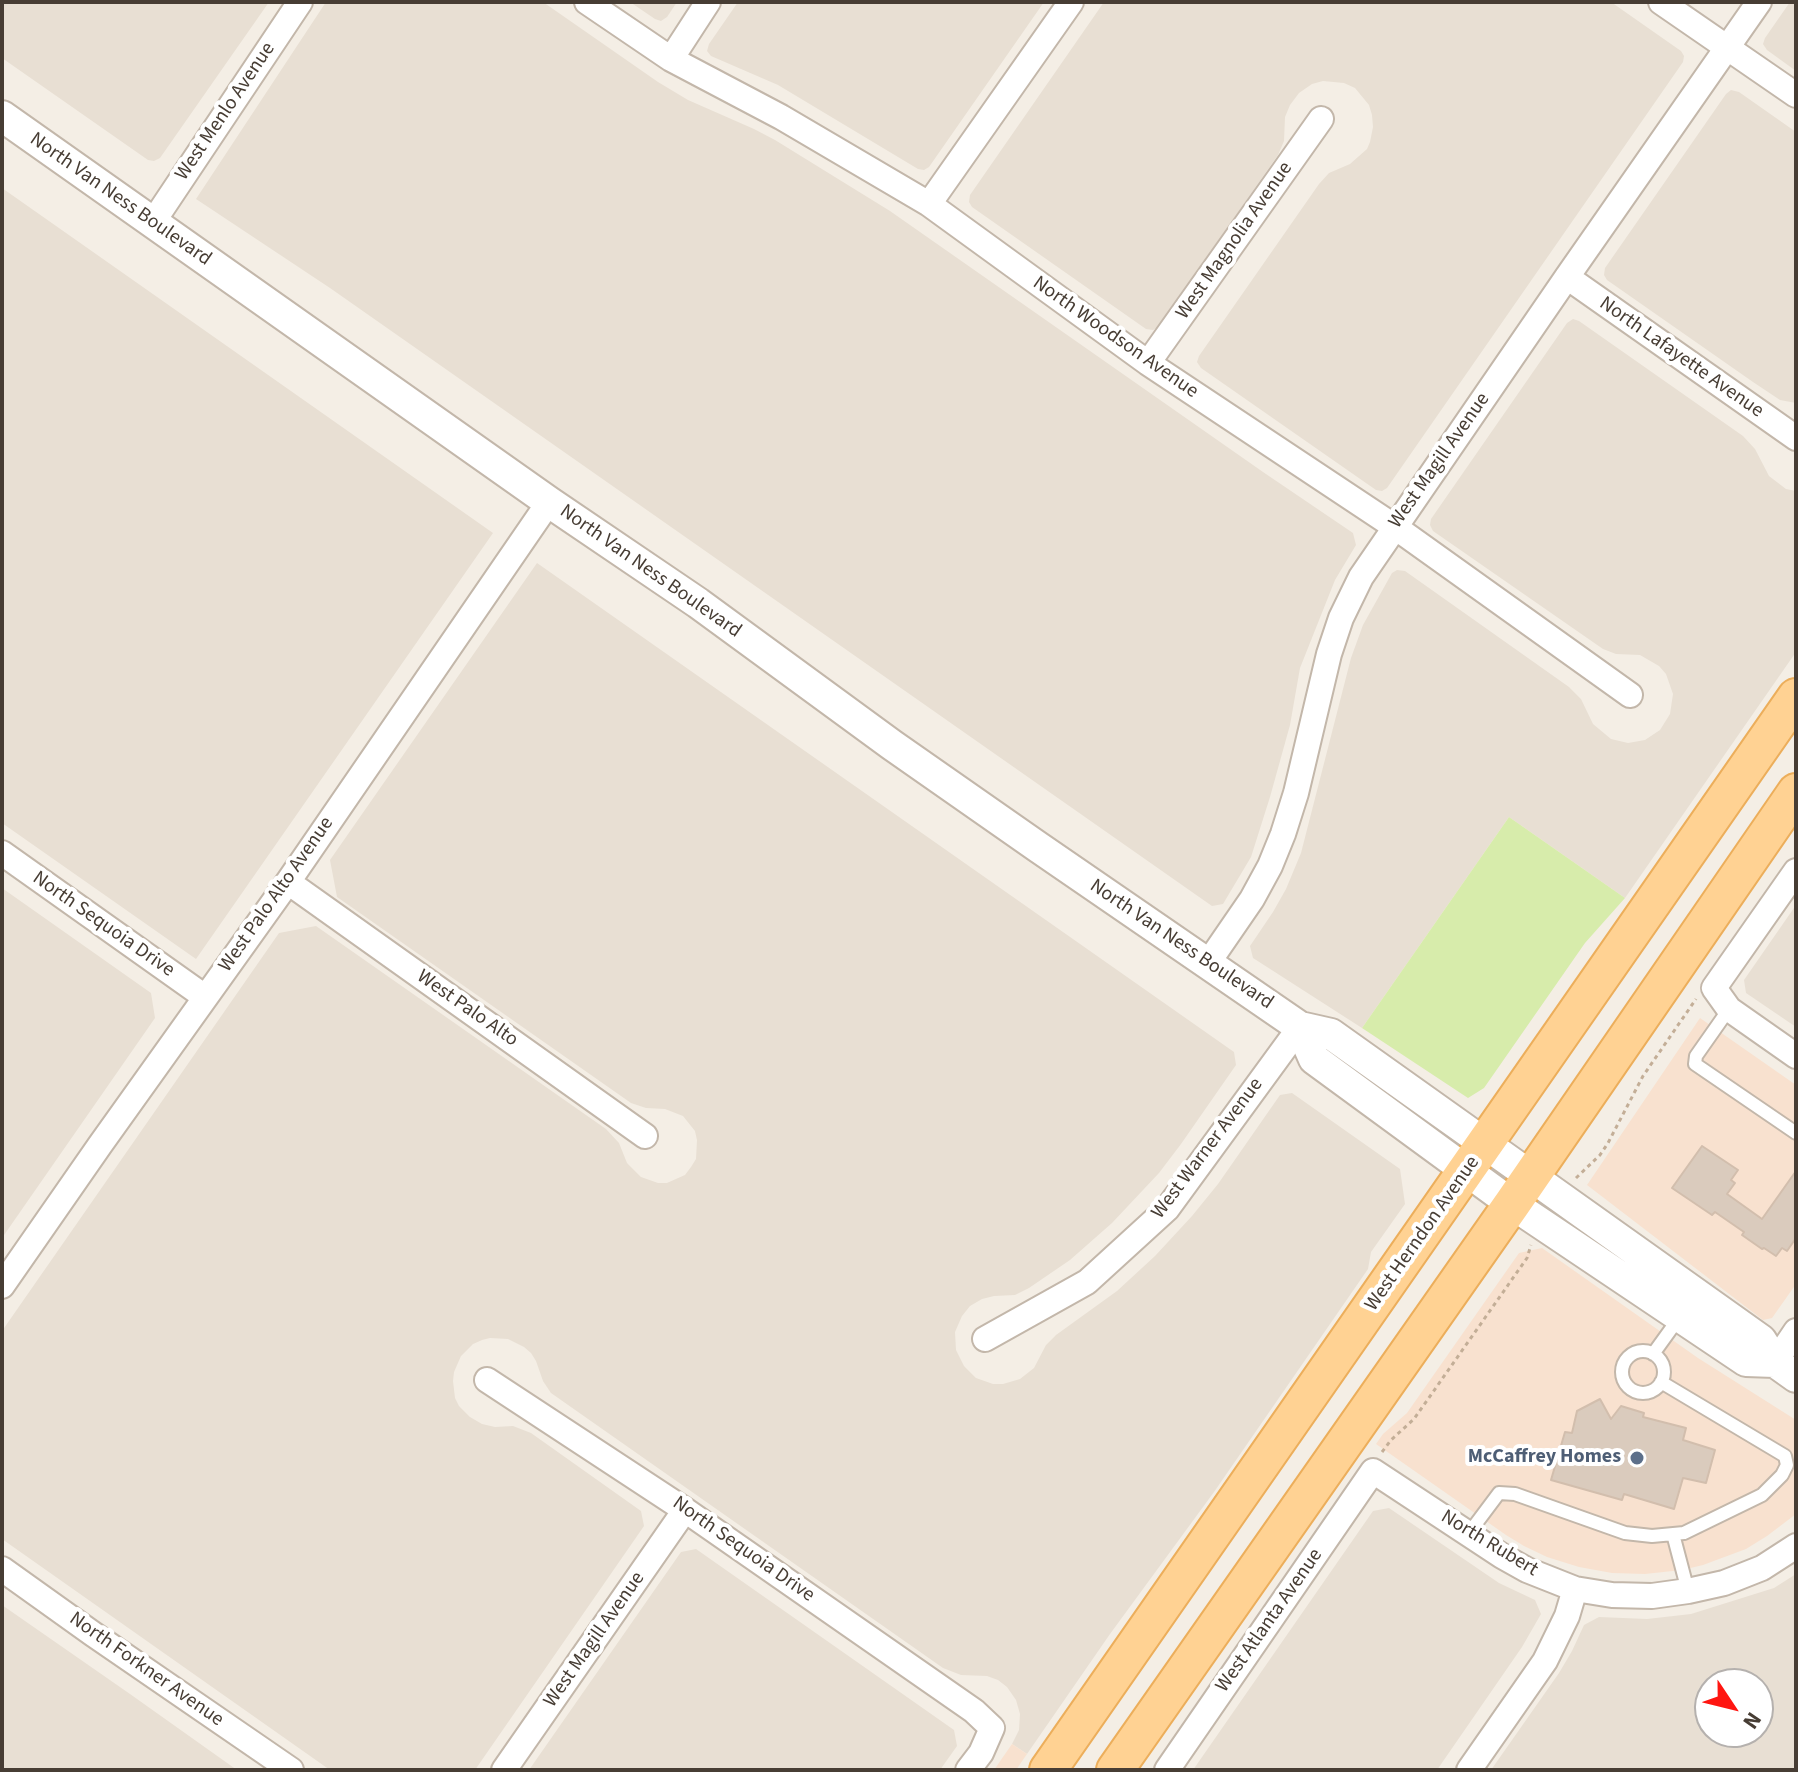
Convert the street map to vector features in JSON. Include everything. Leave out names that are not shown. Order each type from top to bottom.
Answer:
[{"type":"main road","name":"West Herndon Avenue","points":[[1048,1770],[1796,697]]},
{"type":"main road","points":[[1115,1770],[1796,792]]},
{"type":"street","name":"West Menlo Avenue","points":[[153,222],[300,2]]},
{"type":"street","name":"North Woodson Avenue","points":[[587,2],[671,59],[781,117],[929,204],[1148,363],[1395,527],[1630,695]]},
{"type":"street","points":[[671,59],[708,2]]},
{"type":"street","points":[[929,204],[1071,2]]},
{"type":"street","points":[[1661,2],[1796,95]]},
{"type":"street","name":"West Magill Avenue","points":[[1208,963],[1252,899],[1283,834],[1296,793],[1329,654],[1341,618],[1361,577],[1759,2]]},
{"type":"street","name":"North Van Ness Boulevard","points":[[2,116],[549,502],[698,603],[1038,847],[1300,1027],[1331,1034],[1476,1157],[1679,1318],[1746,1361],[1785,1370]]},
{"type":"street","name":"West Magnolia Avenue","points":[[1148,363],[1321,119]]},
{"type":"street","name":"North Lafayette Avenue","points":[[1567,277],[1796,438]]},
{"type":"street","name":"West Palo Alto Avenue","points":[[2,1286],[288,882],[549,502]]},
{"type":"street","name":"North Sequoia Drive","points":[[2,853],[205,997]]},
{"type":"street","points":[[1796,871],[1707,991],[1796,1056]]},
{"type":"street","name":"West Palo Alto","points":[[288,882],[645,1136]]},
{"type":"street","name":"West Warner Avenue","points":[[985,1339],[1087,1282],[1167,1209],[1300,1027]]},
{"type":"street","name":"North Van Ness Boulevard","points":[[1520,1190],[1761,1340],[1785,1370]]},
{"type":"street","points":[[1785,1370],[1796,1331]]},
{"type":"street","name":"North Sequoia Drive","points":[[487,1380],[685,1510],[974,1711],[992,1728],[981,1753],[968,1770]]},
{"type":"street","name":"North Rubert","points":[[1373,1471],[1502,1556],[1527,1570],[1575,1589],[1612,1595],[1652,1596],[1688,1591],[1724,1583],[1762,1568],[1796,1546]]},
{"type":"street","name":"West Atlanta Avenue","points":[[1167,1770],[1373,1471]]},
{"type":"street","name":"West Magill Avenue","points":[[504,1770],[685,1510]]},
{"type":"street","name":"North Forkner Avenue","points":[[2,1569],[291,1770]]},
{"type":"street","points":[[1469,1770],[1545,1661],[1567,1616],[1575,1589]]},
{"type":"lane","points":[[1729,1009],[1696,1056],[1695,1064],[1796,1133]]},
{"type":"lane","points":[[1653,1354],[1679,1318]]},
{"type":"lane","points":[[1640,1351],[1653,1354],[1662,1363],[1661,1382],[1644,1393],[1631,1389],[1623,1378],[1624,1364],[1640,1351]]},
{"type":"lane","points":[[1469,1533],[1499,1493],[1515,1494],[1625,1533],[1652,1536],[1684,1533],[1762,1495],[1782,1475],[1787,1465],[1785,1456],[1661,1382]]},
{"type":"lane","points":[[1673,1534],[1688,1591]]},
{"type":"path","points":[[1572,1183],[1600,1155],[1643,1076],[1707,991]]},
{"type":"path","points":[[1373,1471],[1377,1458],[1414,1419],[1527,1258],[1532,1242]]},
{"type":"shaded area","points":[[2,2],[269,2],[160,158],[154,161],[148,160],[2,58]]},
{"type":"shaded area","points":[[326,2],[543,2],[658,82],[688,100],[775,140],[890,211],[1353,533],[1356,545],[1335,580],[1300,668],[1290,725],[1251,857],[1223,904],[1212,906],[330,288],[196,199]]},
{"type":"shaded area","points":[[630,2],[677,2],[661,21]]},
{"type":"shaded area","points":[[738,2],[1044,2],[924,170],[778,85],[711,56],[707,51],[709,44]]},
{"type":"shaded area","points":[[1104,2],[1611,2],[1684,56],[1683,62],[1382,491],[1376,490],[1201,368],[1197,362],[1319,184],[1329,173],[1350,164],[1367,149],[1373,127],[1372,115],[1369,105],[1355,88],[1344,83],[1323,81],[1299,93],[1285,117],[1284,141],[1278,155],[1153,330],[1146,329],[969,202],[970,195]]},
{"type":"shaded area","points":[[1790,2],[1796,2],[1796,71],[1763,44]]},
{"type":"shaded area","points":[[1731,90],[1739,92],[1796,132],[1796,403],[1780,400],[1753,382],[1604,275],[1605,268]]},
{"type":"shaded area","points":[[2,188],[493,533],[196,959],[2,823]]},
{"type":"shaded area","points":[[1573,319],[1743,436],[1755,449],[1769,476],[1786,489],[1796,491],[1796,652],[1625,898],[1509,817],[1362,1028],[1253,958],[1250,946],[1286,889],[1301,853],[1351,658],[1363,625],[1392,573],[1405,571],[1569,687],[1581,699],[1593,724],[1611,739],[1628,743],[1645,740],[1660,730],[1670,714],[1673,694],[1666,674],[1659,666],[1640,655],[1616,654],[1603,649],[1433,531],[1430,525],[1431,519],[1567,323]]},
{"type":"shaded area","points":[[537,563],[1234,1052],[1236,1065],[1181,1144],[1159,1173],[1112,1223],[1070,1260],[1029,1288],[1015,1295],[982,1299],[970,1306],[962,1316],[955,1332],[956,1350],[964,1366],[976,1378],[993,1384],[1020,1379],[1034,1368],[1046,1345],[1056,1335],[1117,1291],[1155,1256],[1218,1184],[1280,1095],[1292,1093],[1400,1169],[1405,1204],[1371,1252],[1368,1269],[1027,1754],[1012,1744],[1019,1730],[1020,1714],[1016,1700],[1007,1687],[987,1676],[961,1675],[943,1668],[551,1393],[531,1353],[508,1339],[482,1340],[461,1356],[453,1381],[459,1406],[482,1424],[513,1426],[531,1433],[641,1511],[644,1526],[475,1770],[330,1770],[2,1539],[2,1331],[279,933],[316,926],[606,1129],[619,1143],[627,1163],[641,1177],[667,1183],[685,1175],[696,1159],[695,1131],[683,1116],[665,1109],[631,1103],[337,897],[330,860]]},
{"type":"shaded area","points":[[2,888],[151,993],[155,1018],[2,1238]]},
{"type":"shaded area","points":[[1796,905],[1796,1027],[1746,993],[1744,980]]},
{"type":"shaded area","points":[[1700,1018],[1796,1085],[1796,1284],[1772,1318],[1763,1320],[1587,1185]]},
{"type":"shaded area","points":[[1542,1248],[1698,1358],[1796,1420],[1796,1514],[1746,1549],[1703,1565],[1645,1574],[1612,1573],[1579,1567],[1524,1546],[1376,1444],[1407,1413],[1519,1253]]},
{"type":"shaded area","points":[[1389,1508],[1499,1583],[1535,1600],[1541,1614],[1522,1647],[1437,1770],[1193,1770],[1373,1511]]},
{"type":"shaded area","points":[[696,1549],[954,1730],[957,1746],[940,1770],[529,1770],[681,1552]]},
{"type":"shaded area","points":[[1796,1574],[1796,1770],[1491,1770],[1559,1673],[1584,1625],[1599,1617],[1647,1619],[1691,1614],[1774,1588]]},
{"type":"shaded area","points":[[2,1605],[130,1694],[237,1770],[2,1770]]},
{"type":"shaded area","points":[[1012,1744],[1027,1754],[1016,1770],[994,1770]]},
{"type":"green space","points":[[1509,817],[1625,898],[1585,943],[1484,1088],[1468,1098],[1362,1028]]},
{"type":"building","points":[[1702,1146],[1738,1170],[1731,1180],[1735,1183],[1727,1194],[1762,1219],[1796,1171],[1796,1238],[1787,1251],[1782,1248],[1776,1256],[1762,1249],[1715,1212],[1712,1215],[1672,1188]]},
{"type":"building","points":[[1600,1399],[1611,1419],[1621,1406],[1644,1413],[1643,1417],[1686,1428],[1683,1440],[1715,1450],[1706,1483],[1683,1478],[1674,1509],[1624,1494],[1622,1500],[1551,1480],[1565,1432],[1572,1433],[1577,1411]]},
{"type":"place","name":"McCaffrey Homes","points":[[1637,1458]]}]
